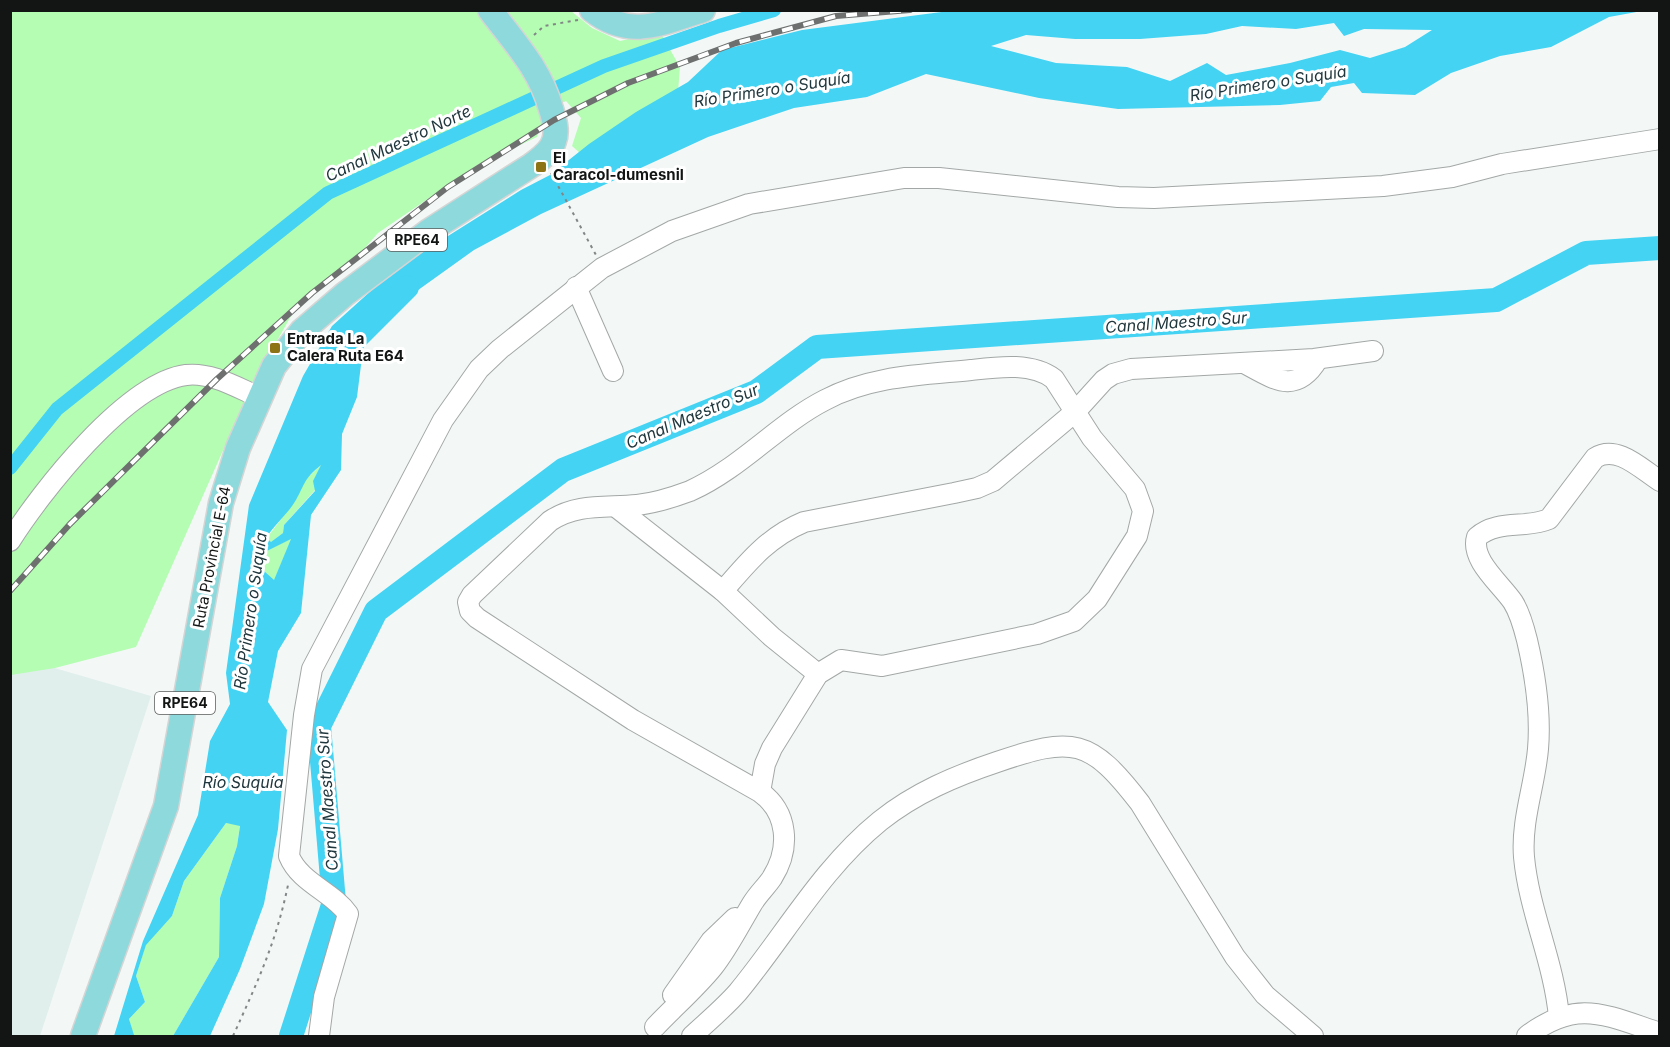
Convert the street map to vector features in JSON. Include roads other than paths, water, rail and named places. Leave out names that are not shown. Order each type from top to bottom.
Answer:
[{"type":"main road","name":"Ruta Provincial E-64","points":[[82,1036],[166,806],[218,512],[238,448],[259,397],[283,352],[313,320],[413,243],[548,153],[555,139],[554,120],[545,85],[490,10]]},
{"type":"main road","points":[[599,15],[624,28],[637,28],[703,10]]},
{"type":"street","points":[[319,1036],[324,997],[348,914],[292,863],[289,856],[312,669],[443,420],[465,387],[500,349],[576,287],[638,247],[703,218],[781,197],[904,178],[939,178],[1118,197],[1213,196],[1383,186],[1440,179],[1502,164],[1659,139]]},
{"type":"street","points":[[576,287],[613,371]]},
{"type":"street","points":[[723,591],[758,550],[786,530],[832,514],[977,488],[1009,469],[1075,412],[1104,380],[1123,370],[1318,359],[1373,351]]},
{"type":"street","points":[[652,1032],[672,996],[711,941],[756,898],[772,877],[780,860],[784,841],[784,824],[779,811],[772,800],[760,792],[633,720],[470,611],[468,602],[472,595],[550,521],[565,511],[578,508],[641,505],[689,491],[757,450],[824,400],[890,378],[989,368],[1034,369],[1045,372],[1054,379],[1103,453],[1135,489],[1143,511],[1137,536],[1087,612],[1074,621],[1037,634],[882,666],[841,660],[818,674],[772,748],[765,764],[760,792]]},
{"type":"street","points":[[10,541],[50,483],[105,425],[151,388],[166,380],[186,375],[202,375],[259,397]]},
{"type":"street","points":[[1559,1017],[1556,986],[1524,856],[1524,828],[1538,750],[1539,727],[1528,641],[1514,603],[1477,555],[1475,545],[1477,537],[1496,526],[1541,522],[1550,519],[1595,458],[1602,453],[1616,453],[1659,481]]},
{"type":"street","points":[[616,507],[723,591],[772,637],[818,674]]},
{"type":"street","points":[[692,1036],[737,993],[799,910],[849,850],[881,820],[925,791],[963,773],[1038,748],[1065,744],[1097,757],[1124,781],[1240,964],[1282,1012],[1313,1036]]},
{"type":"street","points":[[1527,1036],[1559,1017],[1576,1012],[1591,1012],[1659,1033]]},
{"type":"water","name":"Río Suquía","points":[[957,10],[1642,11],[1609,17],[1551,47],[1500,56],[1451,73],[1415,95],[1362,93],[1354,83],[1331,87],[1320,101],[1280,105],[1118,109],[1039,98],[926,74],[867,97],[794,108],[708,137],[541,214],[474,250],[414,293],[373,316],[363,349],[357,397],[342,434],[341,470],[311,515],[301,613],[278,651],[268,702],[287,730],[278,829],[264,904],[240,969],[210,1036],[173,1036],[219,957],[220,898],[237,846],[240,826],[226,823],[184,881],[172,916],[146,945],[136,976],[145,1002],[129,1019],[134,1035],[114,1036],[143,941],[198,815],[210,741],[230,704],[226,673],[249,505],[303,376],[332,326],[394,270],[521,190],[550,175],[589,144],[636,112],[688,82],[722,50],[802,30]],"holes":[[[1334,23],[1344,36],[1364,29],[1432,30],[1405,47],[1370,58],[1340,50],[1290,63],[1226,75],[1207,63],[1170,81],[1127,67],[1056,63],[991,46],[1026,35],[1075,39],[1140,39],[1206,34],[1242,26],[1296,29]],[[321,465],[313,481],[315,491],[284,525],[283,533],[271,542],[266,538],[293,505],[311,474]],[[291,539],[274,580],[263,570],[267,551]]]},
{"type":"waterway","name":"Canal Maestro Norte","points":[[10,468],[57,409],[328,193],[604,66],[719,26],[774,10]]},
{"type":"waterway","name":"Canal Maestro Sur","points":[[291,1036],[334,902],[319,726],[376,611],[563,470],[756,392],[817,347],[1496,300],[1586,253],[1660,248]]},
{"type":"waterway","name":"Río Primero o Suquía","points":[[349,345],[407,287]]},
{"type":"railway","points":[[10,591],[70,524],[217,379],[312,293],[448,187],[554,120],[628,83],[736,43],[836,16],[910,10]]},
{"type":"place","name":"El Caracol-dumesnil","points":[[541,167]]},
{"type":"place","name":"Entrada La Calera Ruta E64","points":[[275,348]]}]
